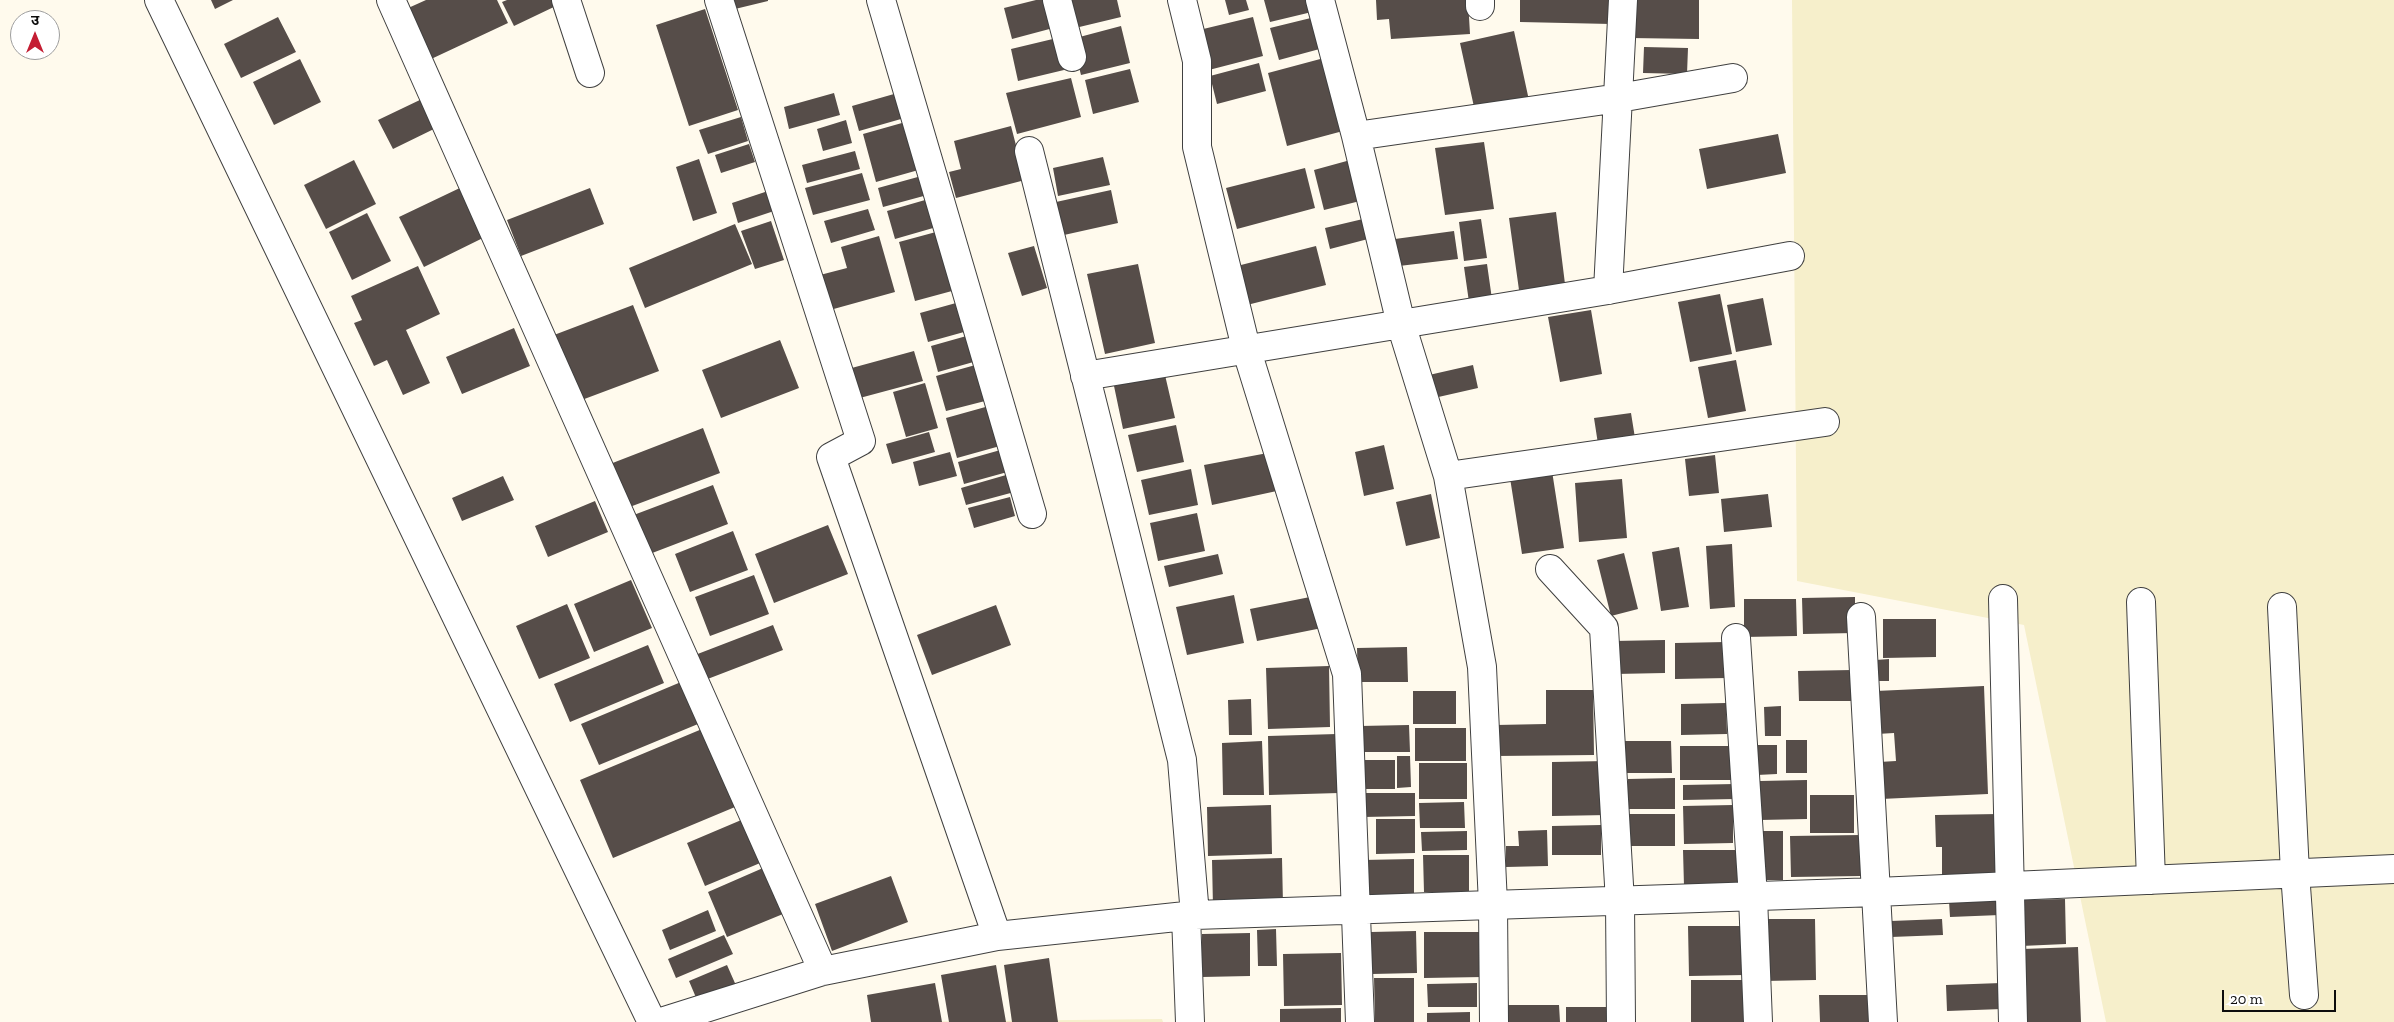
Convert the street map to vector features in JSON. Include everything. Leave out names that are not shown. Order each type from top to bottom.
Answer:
[{"type":"street","points":[[159,0],[652,1022]]},
{"type":"street","points":[[391,0],[823,971]]},
{"type":"street","points":[[566,0],[590,73]]},
{"type":"street","points":[[720,0],[861,441],[831,457],[997,936]]},
{"type":"street","points":[[880,0],[1032,514]]},
{"type":"street","points":[[1057,0],[1072,57]]},
{"type":"street","points":[[1182,0],[1197,61],[1197,147],[1246,348],[1346,674],[1360,1022]]},
{"type":"street","points":[[1320,0],[1356,136],[1401,324],[1448,476],[1482,667],[1493,904],[1494,1022]]},
{"type":"street","points":[[1608,290],[1623,0]]},
{"type":"street","points":[[1356,136],[1619,98],[1733,78]]},
{"type":"street","points":[[1029,151],[1182,760],[1191,916],[1190,1022]]},
{"type":"street","points":[[1085,376],[1246,348],[1608,290],[1790,256]]},
{"type":"street","points":[[1448,476],[1825,422]]},
{"type":"street","points":[[1550,569],[1604,628],[1620,902],[1621,1022]]},
{"type":"street","points":[[2003,599],[2013,1022]]},
{"type":"street","points":[[2141,602],[2151,880]]},
{"type":"street","points":[[2282,607],[2295,873],[2304,995]]},
{"type":"street","points":[[1861,617],[1883,1022]]},
{"type":"street","points":[[1736,638],[1753,897],[1758,1022]]},
{"type":"street","points":[[661,1022],[823,971],[997,936],[1191,916],[1493,904],[1753,897],[2394,869]]},
{"type":"shaded area","points":[[1792,0],[2394,0],[2394,1022],[2106,1022],[2024,625],[1797,581]]},
{"type":"shaded area","points":[[1162,1019],[1163,1022],[892,1022]]},
{"type":"building","points":[[211,0],[233,0],[215,9]]},
{"type":"building","points":[[426,0],[497,0],[508,23],[429,60],[406,9]]},
{"type":"building","points":[[507,0],[556,0],[558,5],[514,26],[502,2]]},
{"type":"building","points":[[733,0],[768,0],[768,1],[735,9]]},
{"type":"building","points":[[1036,0],[1050,0],[1057,27],[1012,39],[1004,8]]},
{"type":"building","points":[[1063,0],[1117,0],[1121,17],[1071,29]]},
{"type":"building","points":[[1225,0],[1246,0],[1249,10],[1229,15]]},
{"type":"building","points":[[1264,0],[1314,0],[1316,11],[1270,22]]},
{"type":"building","points":[[1376,0],[1468,0],[1470,34],[1391,39],[1389,19],[1377,20]]},
{"type":"building","points":[[1520,0],[1611,0],[1611,24],[1520,22]]},
{"type":"building","points":[[1630,0],[1699,0],[1699,39],[1630,38]]},
{"type":"building","points":[[705,9],[738,110],[689,126],[656,25]]},
{"type":"building","points":[[1319,16],[1327,47],[1279,60],[1270,28]]},
{"type":"building","points":[[278,17],[296,52],[241,78],[224,44]]},
{"type":"building","points":[[1253,17],[1263,56],[1205,71],[1195,31]]},
{"type":"building","points":[[1121,26],[1130,63],[1081,75],[1072,39]]},
{"type":"building","points":[[1514,31],[1530,105],[1476,116],[1460,43]]},
{"type":"building","points":[[1057,38],[1064,70],[1018,81],[1011,49]]},
{"type":"building","points":[[1644,47],[1688,48],[1687,74],[1643,73]]},
{"type":"building","points":[[1324,58],[1343,131],[1287,146],[1268,73]]},
{"type":"building","points":[[300,59],[321,102],[274,125],[253,82]]},
{"type":"building","points":[[1259,63],[1266,91],[1217,104],[1210,76]]},
{"type":"building","points":[[1130,69],[1139,102],[1093,114],[1085,80]]},
{"type":"building","points":[[1071,78],[1081,117],[1017,134],[1006,93]]},
{"type":"building","points":[[901,92],[908,117],[859,131],[852,106]]},
{"type":"building","points":[[834,93],[840,115],[789,129],[784,107]]},
{"type":"building","points":[[424,98],[438,127],[393,149],[378,120]]},
{"type":"building","points":[[741,117],[748,141],[708,154],[699,130]]},
{"type":"building","points":[[846,120],[852,143],[823,151],[817,129]]},
{"type":"building","points":[[909,121],[922,169],[876,182],[863,134]]},
{"type":"building","points":[[1011,126],[1025,180],[956,198],[949,172],[961,169],[954,141]]},
{"type":"building","points":[[1778,134],[1786,173],[1707,189],[1699,149]]},
{"type":"building","points":[[1484,142],[1494,209],[1445,215],[1435,148]]},
{"type":"building","points":[[749,144],[755,162],[721,173],[715,155]]},
{"type":"building","points":[[855,151],[860,169],[807,183],[802,165]]},
{"type":"building","points":[[1103,157],[1110,185],[1058,196],[1053,168]]},
{"type":"building","points":[[699,159],[717,213],[693,221],[676,167]]},
{"type":"building","points":[[1354,159],[1364,200],[1324,210],[1314,170]]},
{"type":"building","points":[[354,160],[376,204],[326,229],[304,185]]},
{"type":"building","points":[[1305,168],[1315,208],[1237,229],[1226,188]]},
{"type":"building","points":[[862,173],[870,200],[813,215],[805,188]]},
{"type":"building","points":[[925,175],[931,194],[883,207],[878,188]]},
{"type":"building","points":[[464,186],[489,235],[424,267],[399,217]]},
{"type":"building","points":[[590,188],[604,224],[521,256],[507,220]]},
{"type":"building","points":[[1111,190],[1118,223],[1064,235],[1056,202]]},
{"type":"building","points":[[768,191],[774,211],[738,223],[732,203]]},
{"type":"building","points":[[932,198],[940,226],[895,239],[887,211]]},
{"type":"building","points":[[868,209],[875,230],[831,243],[824,221]]},
{"type":"building","points":[[1556,212],[1565,284],[1519,290],[1509,218]]},
{"type":"building","points":[[367,213],[391,261],[352,280],[329,232]]},
{"type":"building","points":[[1363,219],[1368,239],[1330,249],[1325,228]]},
{"type":"building","points":[[1481,219],[1487,258],[1464,261],[1459,222]]},
{"type":"building","points":[[771,221],[784,260],[755,269],[741,231]]},
{"type":"building","points":[[735,224],[752,264],[645,308],[629,268]]},
{"type":"building","points":[[947,229],[963,288],[915,301],[899,242]]},
{"type":"building","points":[[1454,231],[1458,259],[1399,266],[1395,239]]},
{"type":"building","points":[[879,236],[895,292],[830,310],[820,275],[847,268],[841,247]]},
{"type":"building","points":[[1034,246],[1047,288],[1022,296],[1008,253]]},
{"type":"building","points":[[1316,246],[1326,285],[1247,305],[1237,266]]},
{"type":"building","points":[[1138,264],[1155,343],[1105,354],[1087,274]]},
{"type":"building","points":[[1487,264],[1492,299],[1469,302],[1464,267]]},
{"type":"building","points":[[418,266],[440,314],[406,330],[430,383],[403,395],[387,360],[374,366],[354,323],[362,320],[351,296]]},
{"type":"building","points":[[1720,294],[1732,354],[1690,362],[1678,302]]},
{"type":"building","points":[[1763,298],[1772,345],[1736,352],[1727,305]]},
{"type":"building","points":[[956,303],[964,332],[928,342],[920,313]]},
{"type":"building","points":[[633,305],[659,371],[579,401],[554,335]]},
{"type":"building","points":[[1591,310],[1602,374],[1560,382],[1548,317]]},
{"type":"building","points":[[514,328],[530,366],[462,394],[446,357]]},
{"type":"building","points":[[970,335],[977,361],[938,372],[931,346]]},
{"type":"building","points":[[780,340],[799,388],[721,418],[702,370]]},
{"type":"building","points":[[914,351],[923,381],[856,399],[848,369]]},
{"type":"building","points":[[1736,360],[1746,411],[1708,418],[1698,367]]},
{"type":"building","points":[[979,364],[989,400],[946,411],[936,376]]},
{"type":"building","points":[[1473,365],[1478,388],[1434,398],[1429,375]]},
{"type":"building","points":[[1165,375],[1175,418],[1123,429],[1114,386]]},
{"type":"building","points":[[925,383],[938,428],[906,437],[893,392]]},
{"type":"building","points":[[989,406],[1000,446],[957,458],[946,418]]},
{"type":"building","points":[[1631,413],[1635,438],[1598,444],[1594,418]]},
{"type":"building","points":[[1176,425],[1184,462],[1137,472],[1128,435]]},
{"type":"building","points":[[703,428],[720,473],[627,508],[610,464]]},
{"type":"building","points":[[929,432],[935,452],[892,464],[886,444]]},
{"type":"building","points":[[1384,445],[1394,489],[1364,496],[1355,452]]},
{"type":"building","points":[[1004,449],[1011,471],[964,484],[958,462]]},
{"type":"building","points":[[950,452],[957,476],[919,486],[913,462]]},
{"type":"building","points":[[1273,452],[1286,489],[1212,505],[1204,465]]},
{"type":"building","points":[[1715,455],[1719,493],[1689,496],[1685,459]]},
{"type":"building","points":[[1191,469],[1198,505],[1149,515],[1141,480]]},
{"type":"building","points":[[1552,471],[1564,548],[1522,554],[1510,478]]},
{"type":"building","points":[[1013,473],[1018,491],[966,505],[961,488]]},
{"type":"building","points":[[503,476],[514,500],[462,521],[452,498]]},
{"type":"building","points":[[1622,479],[1627,538],[1579,542],[1575,483]]},
{"type":"building","points":[[713,485],[728,524],[647,555],[631,516]]},
{"type":"building","points":[[1431,494],[1440,538],[1406,546],[1396,502]]},
{"type":"building","points":[[1768,494],[1772,527],[1724,532],[1721,499]]},
{"type":"building","points":[[1010,497],[1015,516],[974,528],[968,508]]},
{"type":"building","points":[[595,501],[608,532],[548,557],[535,526]]},
{"type":"building","points":[[1197,513],[1205,551],[1158,561],[1150,523]]},
{"type":"building","points":[[828,525],[848,574],[774,603],[755,554]]},
{"type":"building","points":[[733,531],[748,570],[690,592],[675,554]]},
{"type":"building","points":[[1732,544],[1735,607],[1710,609],[1706,546]]},
{"type":"building","points":[[1679,547],[1689,607],[1661,611],[1652,552]]},
{"type":"building","points":[[1624,553],[1638,609],[1611,616],[1597,560]]},
{"type":"building","points":[[1218,554],[1223,574],[1169,587],[1164,566]]},
{"type":"building","points":[[754,575],[769,614],[710,636],[695,597]]},
{"type":"building","points":[[631,580],[652,628],[594,652],[574,604]]},
{"type":"building","points":[[1234,595],[1244,643],[1187,655],[1176,607]]},
{"type":"building","points":[[1315,596],[1322,628],[1257,641],[1250,609]]},
{"type":"building","points":[[1855,597],[1855,633],[1803,634],[1802,598]]},
{"type":"building","points":[[1744,599],[1796,599],[1797,636],[1744,637]]},
{"type":"building","points":[[567,604],[590,658],[539,679],[516,626]]},
{"type":"building","points":[[996,605],[1011,645],[932,675],[917,635]]},
{"type":"building","points":[[1883,619],[1936,619],[1936,657],[1883,658]]},
{"type":"building","points":[[773,625],[783,650],[705,680],[695,655]]},
{"type":"building","points":[[1665,640],[1665,673],[1615,674],[1614,641]]},
{"type":"building","points":[[1726,642],[1727,678],[1675,679],[1675,643]]},
{"type":"building","points":[[648,645],[664,683],[570,722],[554,684]]},
{"type":"building","points":[[1407,647],[1408,682],[1358,682],[1357,648]]},
{"type":"building","points":[[1889,659],[1889,681],[1876,681],[1876,660]]},
{"type":"building","points":[[1329,666],[1330,727],[1268,729],[1266,668]]},
{"type":"building","points":[[1852,670],[1853,701],[1799,701],[1798,671]]},
{"type":"building","points":[[681,682],[698,724],[599,765],[581,724]]},
{"type":"building","points":[[1984,686],[1988,794],[1881,799],[1879,762],[1896,761],[1894,733],[1877,734],[1876,691]]},
{"type":"building","points":[[1546,690],[1593,690],[1594,755],[1496,756],[1496,725],[1546,724]]},
{"type":"building","points":[[1413,691],[1456,691],[1456,724],[1413,724]]},
{"type":"building","points":[[1251,699],[1252,735],[1229,735],[1228,700]]},
{"type":"building","points":[[1726,703],[1727,734],[1681,735],[1681,704]]},
{"type":"building","points":[[1781,706],[1781,736],[1765,736],[1764,707]]},
{"type":"building","points":[[1409,725],[1410,752],[1360,752],[1360,726]]},
{"type":"building","points":[[1415,728],[1466,728],[1466,761],[1415,761]]},
{"type":"building","points":[[702,729],[735,807],[613,858],[580,780]]},
{"type":"building","points":[[1337,734],[1339,793],[1269,795],[1268,736]]},
{"type":"building","points":[[1786,740],[1807,740],[1807,773],[1786,773]]},
{"type":"building","points":[[1262,741],[1264,795],[1223,795],[1222,743]]},
{"type":"building","points":[[1625,741],[1671,741],[1672,773],[1625,773]]},
{"type":"building","points":[[1757,745],[1777,745],[1777,774],[1757,775]]},
{"type":"building","points":[[1680,746],[1736,746],[1736,780],[1680,780]]},
{"type":"building","points":[[1397,756],[1410,756],[1411,787],[1397,788]]},
{"type":"building","points":[[1359,760],[1395,760],[1395,789],[1359,789]]},
{"type":"building","points":[[1607,761],[1608,815],[1552,816],[1552,762]]},
{"type":"building","points":[[1419,763],[1467,763],[1467,799],[1419,799]]},
{"type":"building","points":[[1675,778],[1675,809],[1628,809],[1628,779]]},
{"type":"building","points":[[1807,780],[1807,819],[1760,820],[1760,781]]},
{"type":"building","points":[[1735,784],[1735,799],[1683,800],[1683,785]]},
{"type":"building","points":[[1363,793],[1415,793],[1415,816],[1363,817]]},
{"type":"building","points":[[1810,795],[1854,795],[1854,833],[1810,833]]},
{"type":"building","points":[[1464,802],[1465,828],[1420,828],[1419,803]]},
{"type":"building","points":[[1271,805],[1272,854],[1208,856],[1207,807]]},
{"type":"building","points":[[1733,805],[1733,843],[1684,844],[1683,806]]},
{"type":"building","points":[[1629,814],[1675,814],[1675,846],[1629,846]]},
{"type":"building","points":[[1999,814],[2000,875],[1942,875],[1942,847],[1936,847],[1935,815]]},
{"type":"building","points":[[746,818],[765,861],[705,886],[687,843]]},
{"type":"building","points":[[1376,819],[1415,819],[1415,853],[1376,854]]},
{"type":"building","points":[[1601,825],[1601,855],[1552,855],[1552,826]]},
{"type":"building","points":[[1547,830],[1548,866],[1506,867],[1506,846],[1519,846],[1518,831]]},
{"type":"building","points":[[1467,831],[1467,850],[1422,851],[1421,832]]},
{"type":"building","points":[[1757,831],[1783,831],[1783,880],[1758,880]]},
{"type":"building","points":[[1861,835],[1861,876],[1791,877],[1790,836]]},
{"type":"building","points":[[1683,850],[1742,850],[1742,885],[1684,886]]},
{"type":"building","points":[[1423,855],[1469,855],[1469,892],[1424,892]]},
{"type":"building","points":[[1282,858],[1283,905],[1213,907],[1212,860]]},
{"type":"building","points":[[1414,859],[1414,899],[1362,899],[1362,860]]},
{"type":"building","points":[[763,868],[783,914],[727,937],[708,892]]},
{"type":"building","points":[[891,876],[908,922],[832,951],[815,904]]},
{"type":"building","points":[[1999,899],[2000,915],[1950,917],[1949,901]]},
{"type":"building","points":[[2065,899],[2066,944],[2021,946],[2019,900]]},
{"type":"building","points":[[708,910],[716,931],[670,950],[662,930]]},
{"type":"building","points":[[1763,919],[1815,919],[1816,980],[1764,981]]},
{"type":"building","points":[[1942,919],[1943,935],[1891,937],[1891,921]]},
{"type":"building","points":[[1688,926],[1745,926],[1745,975],[1689,976]]},
{"type":"building","points":[[1276,929],[1277,966],[1258,966],[1257,930]]},
{"type":"building","points":[[1416,931],[1417,973],[1372,974],[1371,932]]},
{"type":"building","points":[[1424,932],[1482,932],[1483,977],[1424,978]]},
{"type":"building","points":[[1250,933],[1250,976],[1202,977],[1202,934]]},
{"type":"building","points":[[724,935],[733,954],[676,978],[668,959]]},
{"type":"building","points":[[2078,947],[2081,1022],[2024,1022],[2022,949]]},
{"type":"building","points":[[1341,953],[1342,1005],[1284,1006],[1283,954]]},
{"type":"building","points":[[1049,958],[1058,1022],[1012,1022],[1004,965]]},
{"type":"building","points":[[727,965],[738,990],[700,1007],[689,981]]},
{"type":"building","points":[[996,965],[1006,1022],[949,1022],[941,975]]},
{"type":"building","points":[[1374,978],[1414,978],[1414,1022],[1375,1022]]},
{"type":"building","points":[[1691,980],[1745,980],[1746,1022],[1691,1022]]},
{"type":"building","points":[[935,983],[942,1022],[871,1022],[867,995]]},
{"type":"building","points":[[1477,983],[1477,1007],[1428,1007],[1427,984]]},
{"type":"building","points":[[2001,983],[2002,1009],[1947,1011],[1946,985]]},
{"type":"building","points":[[1819,995],[1872,995],[1873,1022],[1820,1022]]},
{"type":"building","points":[[1506,1005],[1559,1005],[1560,1022],[1507,1022]]},
{"type":"building","points":[[1566,1007],[1607,1007],[1608,1022],[1566,1022]]},
{"type":"building","points":[[1341,1008],[1341,1022],[1280,1022],[1280,1009]]},
{"type":"building","points":[[1470,1012],[1470,1022],[1427,1022],[1427,1013]]}]
